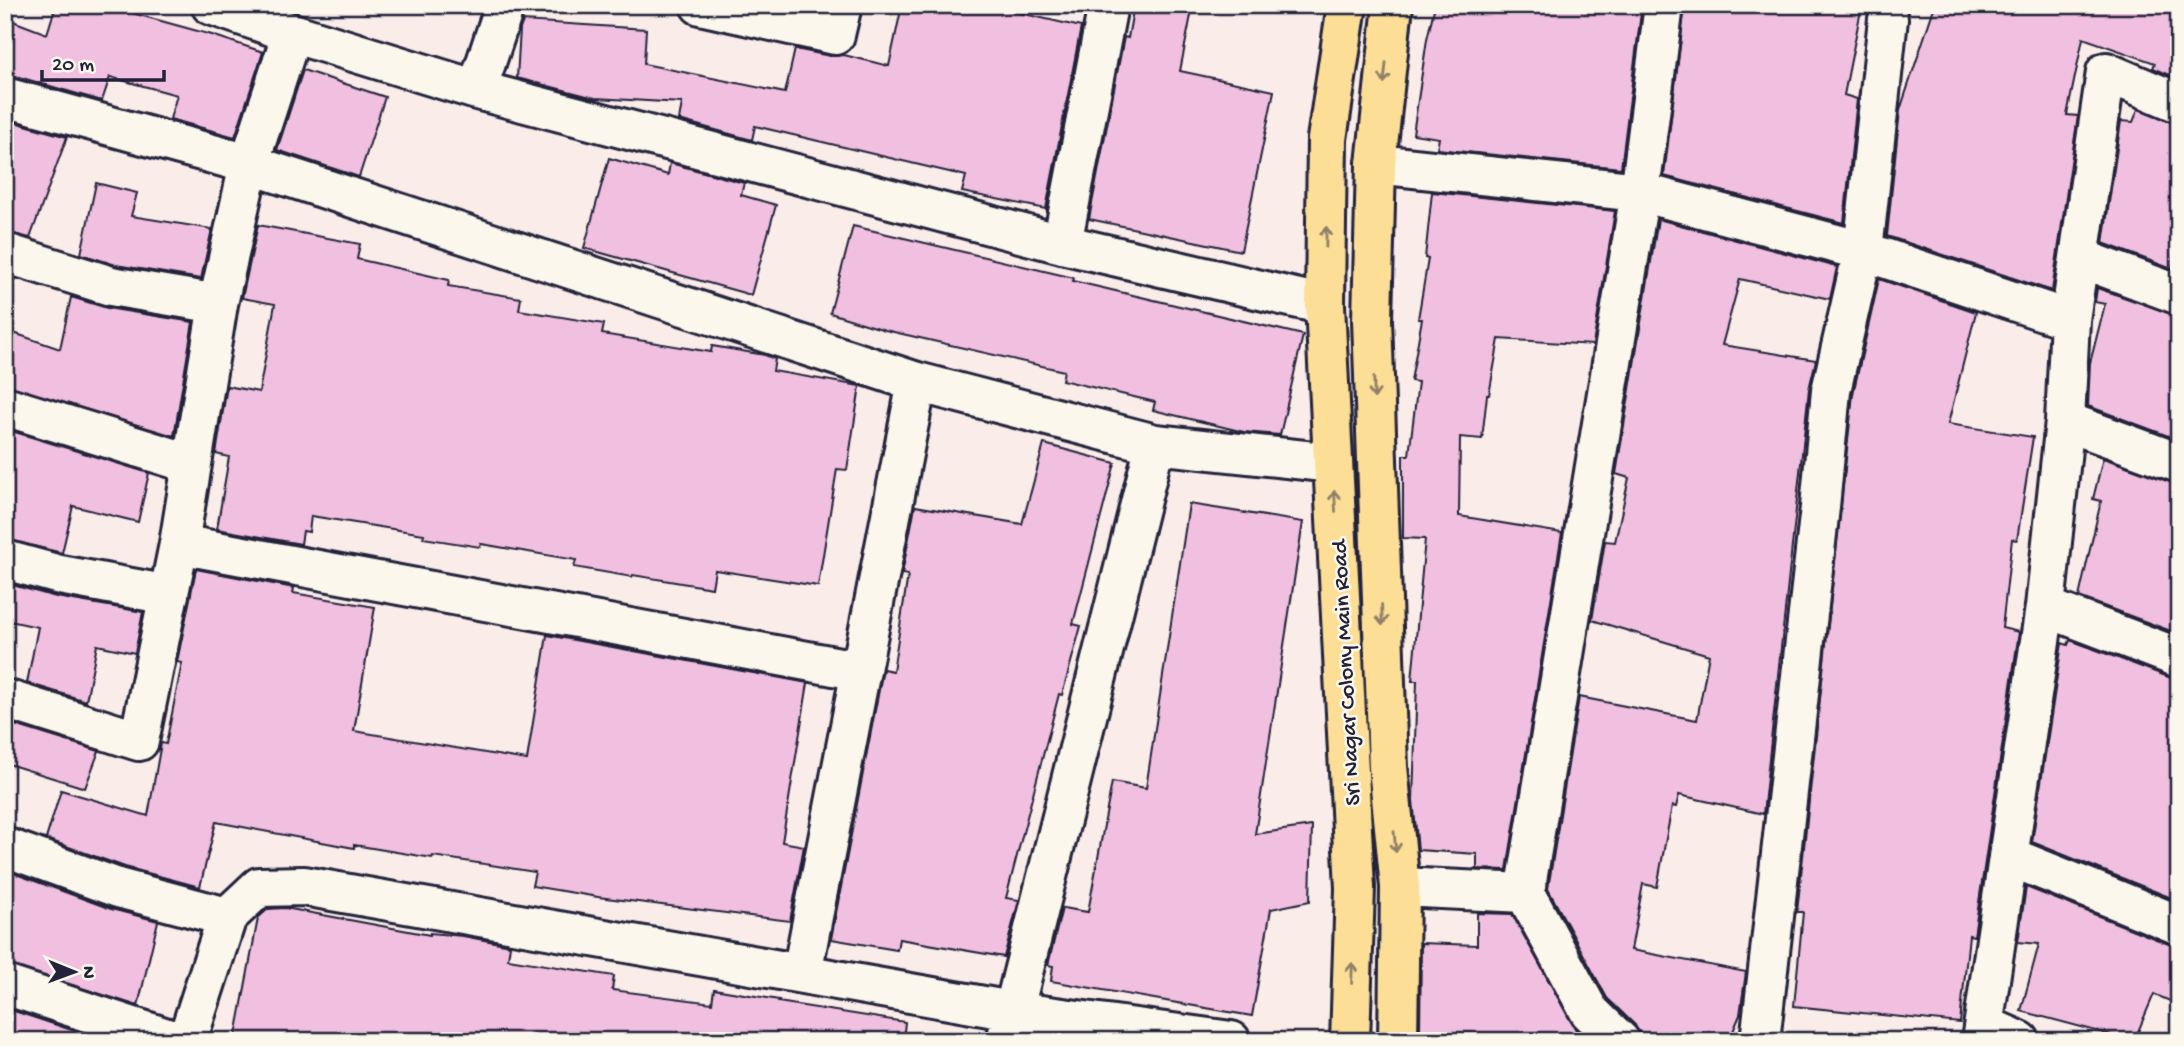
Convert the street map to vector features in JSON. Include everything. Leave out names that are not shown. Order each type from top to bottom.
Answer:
[{"type":"main road","name":"Sri Nagar Colony Main Road","points":[[1347,5],[1327,139],[1325,305],[1355,888],[1350,1041]]},
{"type":"main road","name":"Sri Nagar Colony Main Road","points":[[1393,5],[1376,164],[1373,320],[1388,767],[1400,887],[1398,1041]]},
{"type":"main road","points":[[1333,463],[1376,463]]},
{"type":"street","points":[[477,90],[505,5]]},
{"type":"street","points":[[700,5],[835,34],[842,5]]},
{"type":"street","points":[[1062,244],[1108,5]]},
{"type":"street","points":[[1620,1041],[1589,1011],[1525,893],[1640,192],[1664,5]]},
{"type":"street","points":[[218,6],[292,33],[477,90],[1062,244],[1325,305]]},
{"type":"street","points":[[1760,1041],[1831,391],[1863,251],[1888,19]]},
{"type":"street","points":[[5,699],[139,741],[179,544],[218,304],[249,164],[292,33]]},
{"type":"street","points":[[2020,1041],[1983,1033],[2045,607],[2065,421],[2070,320],[2106,72],[2179,103]]},
{"type":"street","points":[[5,97],[249,164],[917,382],[1155,444],[1333,463]]},
{"type":"street","points":[[1376,164],[1640,192],[1863,251],[2070,320]]},
{"type":"street","points":[[5,253],[111,286],[218,304]]},
{"type":"street","points":[[2080,258],[2179,295]]},
{"type":"street","points":[[802,973],[917,382]]},
{"type":"street","points":[[5,406],[192,464]]},
{"type":"street","points":[[2065,421],[2179,463]]},
{"type":"street","points":[[1009,1026],[1155,444]]},
{"type":"street","points":[[179,544],[860,671]]},
{"type":"street","points":[[5,560],[60,575],[169,594]]},
{"type":"street","points":[[2045,607],[2179,658]]},
{"type":"street","points":[[5,847],[118,888],[227,917]]},
{"type":"street","points":[[2008,856],[2179,925]]},
{"type":"street","points":[[187,1041],[227,917],[259,887],[304,886],[802,973],[1009,1026],[1231,1041]]},
{"type":"street","points":[[1400,887],[1525,893]]},
{"type":"street","points":[[5,985],[176,1041]]},
{"type":"building","points":[[56,5],[103,5],[263,52],[235,137],[170,119],[177,95],[110,77],[102,101],[5,73],[5,18],[47,34]]},
{"type":"building","points":[[902,5],[985,5],[1081,27],[1046,209],[962,192],[966,176],[755,126],[752,140],[679,120],[682,103],[595,98],[517,78],[520,29],[523,21],[646,29],[644,64],[785,93],[795,49],[830,56],[844,55],[889,66]]},
{"type":"building","points":[[1134,5],[1193,5],[1180,71],[1274,91],[1241,251],[1089,219],[1124,37],[1128,38]]},
{"type":"building","points":[[1435,5],[1642,5],[1621,168],[1437,149],[1439,138],[1413,134],[1427,39]]},
{"type":"building","points":[[1685,5],[1862,5],[1844,95],[1857,99],[1844,223],[1664,176]]},
{"type":"building","points":[[1935,5],[2179,5],[2179,79],[2153,68],[2155,63],[2083,38],[2067,115],[2078,116],[2052,291],[1887,236],[1900,110]]},
{"type":"building","points":[[303,70],[385,97],[359,177],[277,150]]},
{"type":"building","points":[[2138,109],[2179,124],[2179,213],[2172,269],[2103,243],[2121,121],[2133,122]]},
{"type":"building","points":[[11,121],[67,137],[30,238],[5,232],[5,137]]},
{"type":"building","points":[[609,158],[668,175],[670,163],[744,183],[741,195],[776,205],[751,295],[584,248]]},
{"type":"building","points":[[96,183],[137,193],[131,216],[212,229],[201,279],[116,265],[81,254]]},
{"type":"building","points":[[1432,192],[1615,211],[1593,345],[1499,339],[1487,395],[1482,439],[1460,437],[1459,516],[1562,533],[1507,870],[1477,869],[1477,854],[1418,850],[1413,800],[1417,681],[1412,681],[1425,539],[1403,538],[1403,455],[1409,455],[1418,382],[1411,381],[1422,319],[1418,319],[1428,259],[1425,258]]},
{"type":"building","points":[[1658,219],[1837,267],[1830,299],[1740,279],[1722,345],[1816,360],[1809,389],[1763,814],[1679,795],[1676,807],[1672,806],[1657,887],[1643,884],[1631,950],[1746,972],[1740,1015],[1729,1041],[1647,1041],[1641,1038],[1635,1025],[1607,998],[1548,889],[1579,697],[1697,720],[1709,655],[1592,620],[1605,541],[1615,542],[1629,478],[1616,474]]},
{"type":"building","points":[[258,225],[360,244],[357,259],[449,280],[448,286],[521,298],[519,310],[604,324],[602,334],[711,352],[712,346],[765,355],[775,359],[773,371],[860,386],[847,470],[837,469],[818,586],[715,570],[712,588],[633,575],[632,577],[574,567],[576,560],[481,544],[480,547],[423,538],[424,534],[311,516],[309,532],[303,531],[301,544],[217,529],[229,457],[216,454],[227,386],[259,392],[275,304],[242,298]]},
{"type":"building","points":[[853,226],[1303,335],[1280,435],[1244,432],[1153,410],[1155,402],[1062,380],[1064,371],[885,330],[830,313]]},
{"type":"building","points":[[5,276],[15,279],[9,296],[5,295]]},
{"type":"building","points":[[1879,279],[1976,312],[1948,424],[2033,437],[2017,540],[2012,539],[2002,628],[2019,632],[1974,936],[1969,935],[1960,1023],[1794,1006],[1803,912],[1797,912],[1853,394]]},
{"type":"building","points":[[2097,288],[2179,316],[2179,440],[2088,406],[2090,363],[2105,304],[2095,302]]},
{"type":"building","points":[[71,297],[107,308],[193,322],[174,436],[5,385],[5,330],[60,349]]},
{"type":"building","points":[[5,429],[149,473],[138,522],[73,506],[62,553],[5,539]]},
{"type":"building","points":[[1044,444],[1115,463],[1073,624],[1081,626],[1062,695],[1059,694],[1006,898],[1019,900],[1004,957],[899,939],[897,950],[831,939],[883,669],[893,671],[908,575],[902,574],[915,506],[1022,524]]},
{"type":"building","points":[[2103,458],[2179,484],[2179,634],[2079,597],[2101,501],[2093,499]]},
{"type":"building","points":[[1189,504],[1303,522],[1255,834],[1312,826],[1310,901],[1271,909],[1252,1016],[1051,981],[1053,966],[1048,965],[1062,908],[1088,912],[1112,782],[1146,788]]},
{"type":"building","points":[[196,569],[294,588],[293,593],[375,607],[354,731],[527,760],[547,635],[808,683],[782,842],[804,846],[790,921],[532,886],[535,872],[354,845],[354,848],[216,822],[200,887],[125,867],[46,839],[61,790],[148,816],[161,743],[166,744],[182,663],[177,662]]},
{"type":"building","points":[[5,583],[56,597],[143,612],[135,653],[97,645],[86,701],[27,683],[38,627],[5,620]]},
{"type":"building","points":[[2070,640],[2179,679],[2179,901],[2032,842],[2062,643],[2068,645]]},
{"type":"building","points":[[5,722],[99,751],[85,788],[5,763]]},
{"type":"building","points":[[5,870],[111,909],[158,921],[138,1006],[5,964]]},
{"type":"building","points":[[2026,887],[2179,946],[2179,1005],[2154,994],[2134,1041],[2021,1011],[2039,944],[2018,942]]},
{"type":"building","points":[[285,908],[430,935],[463,936],[510,945],[508,959],[614,976],[612,990],[712,1003],[714,989],[905,1022],[903,1041],[235,1041],[258,918],[268,909]]},
{"type":"building","points":[[1477,913],[1512,914],[1582,1041],[1477,1041],[1477,1034],[1420,1033],[1421,943],[1477,945]]},
{"type":"building","points":[[5,1008],[105,1041],[5,1041]]}]
